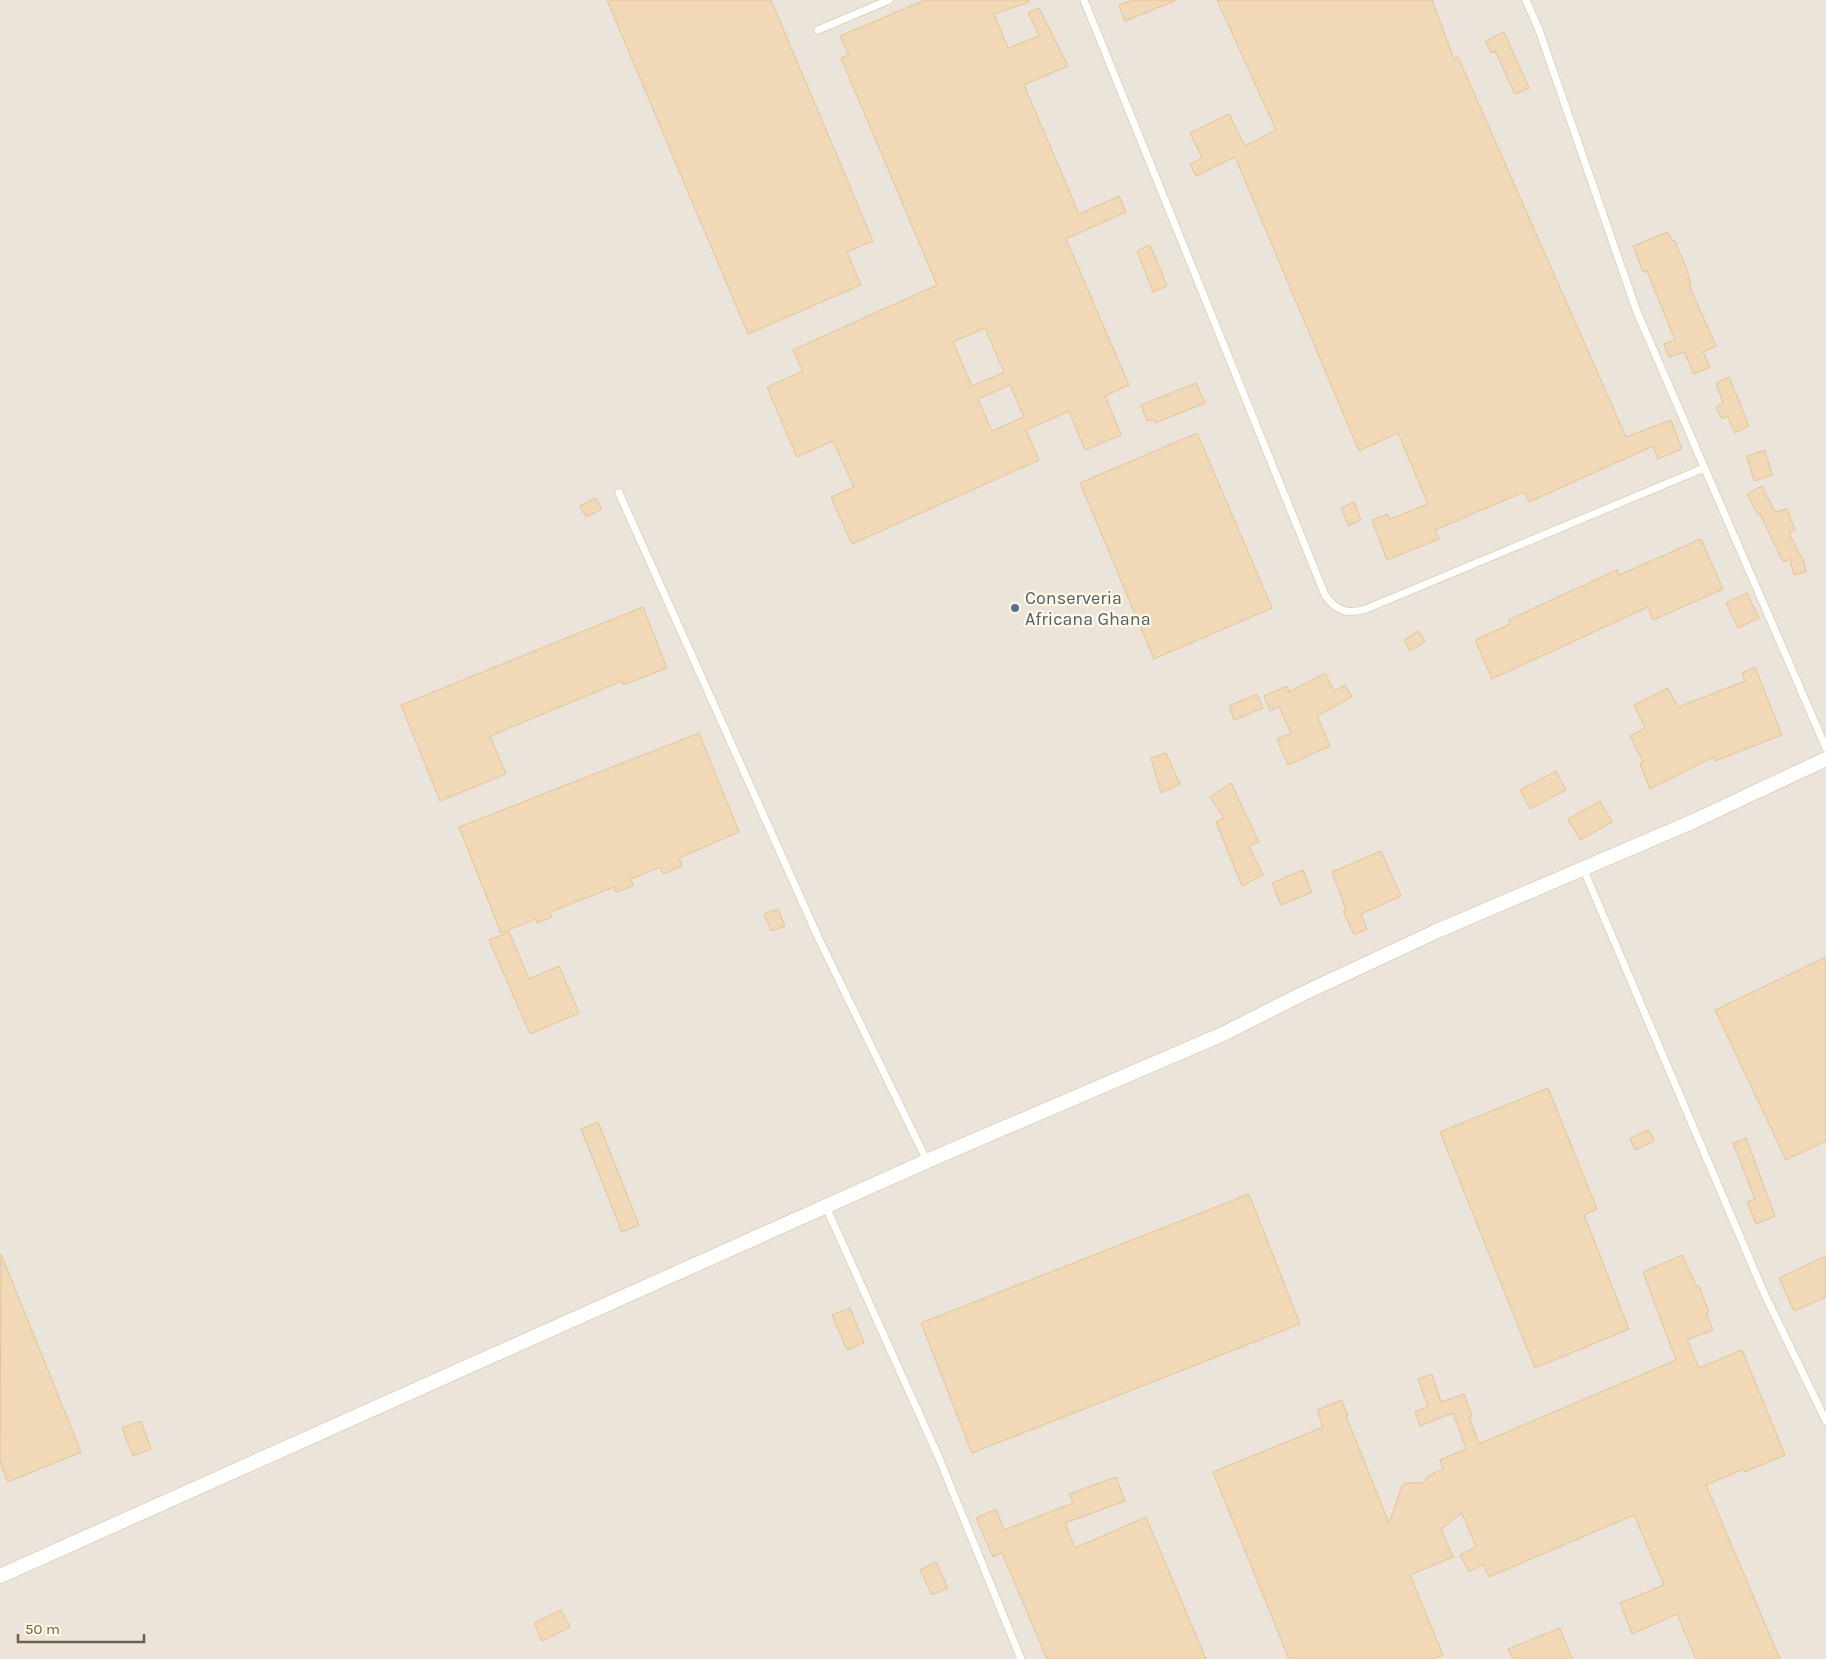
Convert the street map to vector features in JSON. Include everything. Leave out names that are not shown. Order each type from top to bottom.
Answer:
[{"type":"street","points":[[0,1576],[927,1161],[1224,1034],[1302,994],[1437,931],[1582,867],[1694,821],[1826,759]]},
{"type":"lane","points":[[818,30],[888,0]]},
{"type":"lane","points":[[1084,0],[1321,586],[1332,605],[1343,612],[1355,613],[1366,609],[1704,468]]},
{"type":"lane","points":[[1526,0],[1539,30],[1637,312],[1826,748]]},
{"type":"lane","points":[[619,493],[819,939],[927,1161]]},
{"type":"lane","points":[[1582,867],[1764,1293],[1826,1421]]},
{"type":"lane","points":[[826,1207],[939,1458],[1021,1659]]},
{"type":"shaded area","points":[[0,0],[1826,0],[1826,1659],[0,1659]]},
{"type":"building","points":[[607,0],[771,0],[873,241],[847,252],[861,285],[748,334]]},
{"type":"building","points":[[925,0],[1029,0],[1029,2],[994,14],[1008,48],[1039,36],[1028,13],[1039,8],[1068,66],[1024,85],[1079,214],[1119,196],[1126,212],[1066,239],[1129,385],[1105,396],[1121,435],[1085,450],[1069,411],[1026,430],[1039,460],[852,544],[831,497],[854,487],[833,441],[797,457],[767,387],[803,371],[793,350],[937,285],[841,58],[849,55],[840,36]],"holes":[[[985,328],[1004,372],[972,386],[953,342]],[[1010,385],[1024,417],[992,431],[978,399]]]},
{"type":"building","points":[[1133,0],[1175,1],[1125,21],[1119,5]]},
{"type":"building","points":[[1217,0],[1432,0],[1454,59],[1458,57],[1626,437],[1671,420],[1682,449],[1658,459],[1653,446],[1529,502],[1524,492],[1435,530],[1439,539],[1387,560],[1372,520],[1388,514],[1390,519],[1428,504],[1398,433],[1359,451],[1235,157],[1196,176],[1190,164],[1202,158],[1190,133],[1229,114],[1245,146],[1276,130]]},
{"type":"building","points":[[1504,32],[1529,88],[1515,94],[1495,51],[1491,53],[1485,41]]},
{"type":"building","points":[[1668,232],[1672,241],[1674,240],[1686,267],[1691,284],[1689,285],[1716,346],[1703,352],[1710,367],[1694,374],[1684,352],[1669,357],[1664,344],[1675,340],[1647,271],[1643,272],[1633,246]]},
{"type":"building","points":[[1150,245],[1167,286],[1153,292],[1137,251]]},
{"type":"building","points":[[1729,377],[1749,426],[1735,433],[1727,416],[1722,419],[1716,407],[1723,403],[1716,383]]},
{"type":"building","points":[[1196,383],[1205,403],[1155,423],[1154,419],[1147,421],[1141,405]]},
{"type":"building","points":[[1197,433],[1272,608],[1154,659],[1080,483]]},
{"type":"building","points":[[1765,450],[1772,475],[1754,481],[1747,456]]},
{"type":"building","points":[[1762,486],[1775,512],[1787,509],[1795,530],[1789,533],[1804,562],[1806,572],[1794,575],[1790,559],[1783,562],[1760,514],[1758,515],[1747,494]]},
{"type":"building","points":[[596,498],[602,509],[586,517],[580,506]]},
{"type":"building","points":[[1354,502],[1361,520],[1348,526],[1341,508]]},
{"type":"building","points":[[1701,539],[1723,589],[1653,620],[1648,607],[1492,679],[1475,640],[1510,624],[1508,620],[1617,570],[1619,575]]},
{"type":"building","points":[[1747,593],[1759,618],[1738,628],[1726,603]]},
{"type":"building","points":[[643,607],[667,668],[623,685],[622,681],[490,736],[506,774],[440,801],[401,705]]},
{"type":"building","points":[[1419,631],[1425,642],[1410,651],[1404,640]]},
{"type":"building","points":[[1755,667],[1782,735],[1715,761],[1713,757],[1650,789],[1640,764],[1643,762],[1630,736],[1645,728],[1634,705],[1668,688],[1678,707],[1745,681],[1742,673]]},
{"type":"building","points":[[1325,673],[1334,691],[1345,685],[1352,697],[1317,716],[1330,746],[1288,765],[1277,739],[1291,733],[1279,707],[1270,711],[1264,696],[1287,686],[1289,692]]},
{"type":"building","points":[[1257,694],[1263,708],[1234,720],[1229,706]]},
{"type":"building","points":[[699,733],[739,832],[679,858],[682,866],[663,874],[660,867],[631,879],[633,886],[616,892],[614,887],[550,912],[552,917],[537,923],[536,919],[501,933],[459,827]]},
{"type":"building","points":[[1166,753],[1180,784],[1161,793],[1151,758]]},
{"type":"building","points":[[1556,771],[1566,790],[1530,809],[1520,790]]},
{"type":"building","points":[[1231,783],[1259,842],[1249,846],[1263,875],[1242,886],[1216,822],[1224,818],[1210,797]]},
{"type":"building","points":[[1600,801],[1612,822],[1580,840],[1568,819]]},
{"type":"building","points":[[1381,851],[1401,896],[1361,914],[1367,929],[1354,935],[1343,911],[1346,910],[1332,872]]},
{"type":"building","points":[[1303,870],[1312,892],[1281,905],[1272,883]]},
{"type":"building","points":[[778,909],[785,926],[771,931],[764,914]]},
{"type":"building","points":[[509,932],[529,979],[559,966],[579,1013],[530,1034],[489,940]]},
{"type":"building","points":[[1826,957],[1826,1141],[1786,1160],[1715,1010]]},
{"type":"building","points":[[1548,1088],[1597,1209],[1584,1215],[1629,1329],[1535,1368],[1440,1132]]},
{"type":"building","points":[[598,1122],[639,1225],[622,1232],[581,1129]]},
{"type":"building","points":[[1649,1130],[1654,1141],[1635,1150],[1630,1138]]},
{"type":"building","points":[[1746,1138],[1775,1216],[1756,1224],[1747,1202],[1755,1199],[1733,1143]]},
{"type":"building","points":[[1249,1194],[1300,1324],[972,1453],[921,1323]]},
{"type":"building","points":[[1,1254],[81,1452],[8,1482],[0,1462]]},
{"type":"building","points":[[1682,1255],[1697,1287],[1699,1286],[1709,1312],[1706,1313],[1713,1330],[1687,1340],[1699,1368],[1742,1350],[1785,1455],[1745,1472],[1744,1469],[1706,1485],[1780,1659],[1696,1659],[1677,1614],[1632,1634],[1620,1603],[1664,1585],[1634,1515],[1489,1577],[1483,1564],[1469,1572],[1460,1555],[1476,1547],[1462,1513],[1441,1529],[1453,1557],[1410,1575],[1443,1655],[1434,1659],[1289,1659],[1213,1472],[1323,1427],[1317,1410],[1341,1400],[1389,1523],[1402,1486],[1405,1483],[1423,1483],[1428,1476],[1443,1469],[1440,1460],[1466,1449],[1453,1413],[1420,1426],[1415,1412],[1428,1407],[1418,1379],[1432,1374],[1441,1402],[1464,1394],[1472,1416],[1469,1417],[1479,1444],[1676,1360],[1643,1272]]},
{"type":"building","points":[[1826,1256],[1826,1297],[1794,1311],[1779,1278]]},
{"type":"building","points":[[850,1308],[864,1343],[847,1350],[832,1315]]},
{"type":"building","points":[[141,1421],[151,1449],[133,1456],[122,1428]]},
{"type":"building","points":[[1116,1477],[1125,1501],[1065,1523],[1075,1548],[1146,1517],[1206,1659],[1047,1659],[1002,1553],[993,1557],[976,1518],[996,1509],[1004,1530],[1073,1503],[1069,1494]]},
{"type":"building","points":[[936,1562],[948,1588],[932,1595],[920,1570]]},
{"type":"building","points":[[561,1610],[570,1627],[542,1641],[534,1623]]},
{"type":"building","points":[[1560,1628],[1572,1659],[1513,1659],[1508,1649]]},
{"type":"place","name":"Conserveria Africana Ghana","points":[[1015,608]]}]
